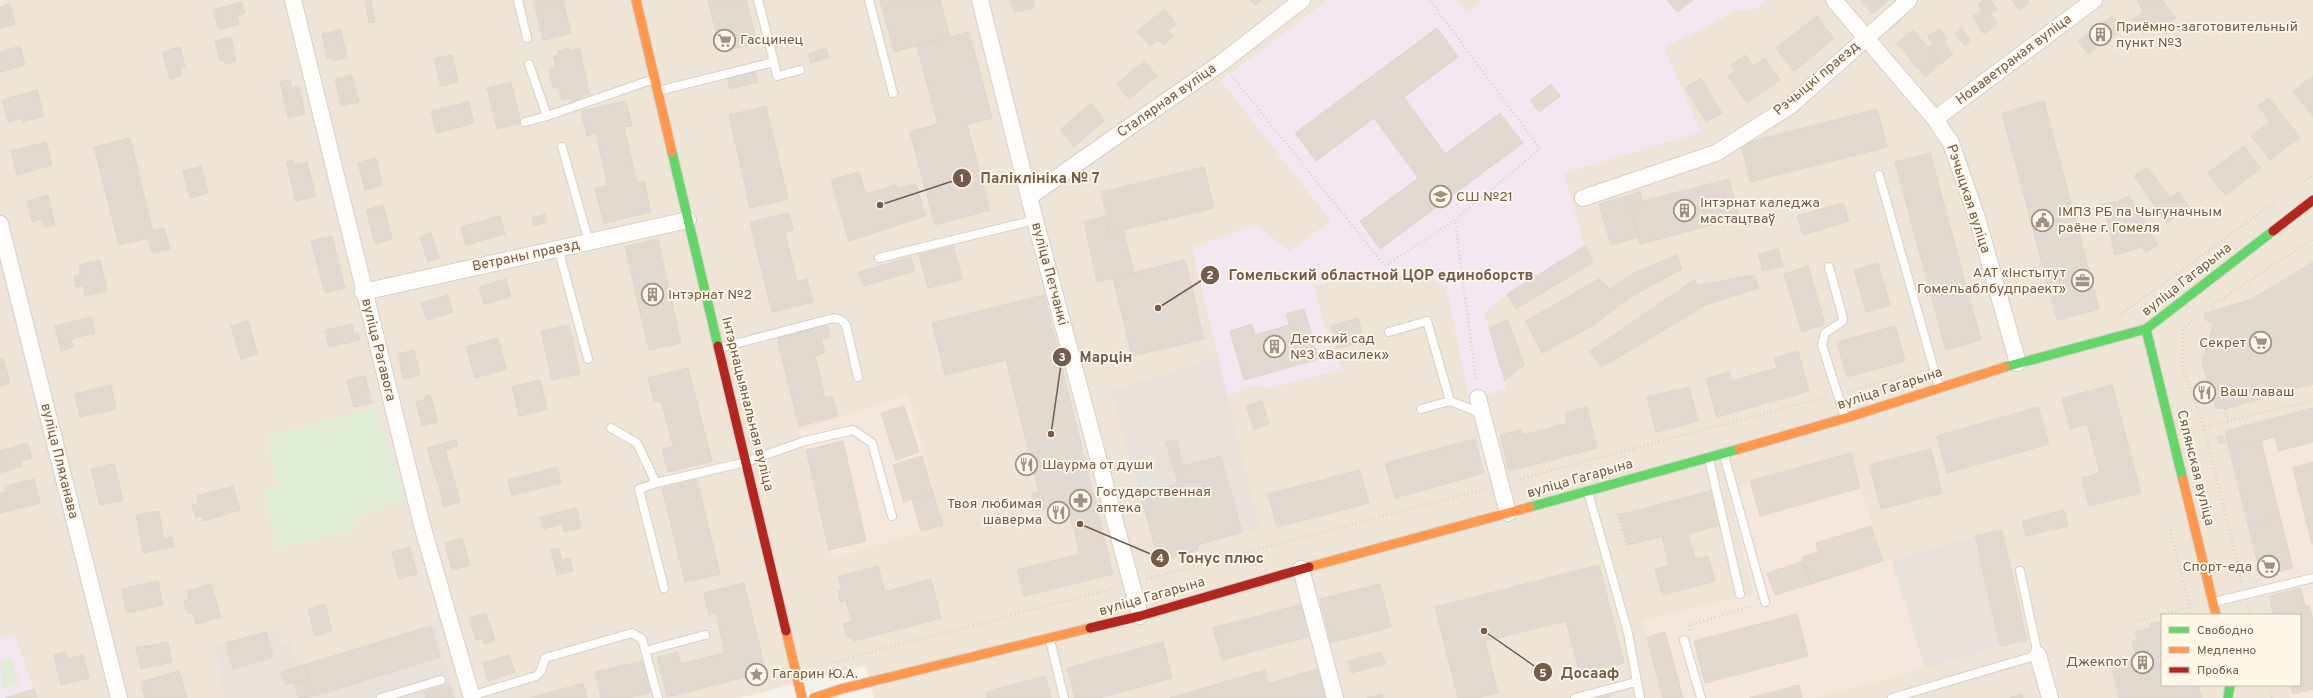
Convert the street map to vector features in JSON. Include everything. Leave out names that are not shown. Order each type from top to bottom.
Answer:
[{"type":"street","name":"вуліца Рагавога","points":[[293,0],[363,292],[422,525],[472,697]]},
{"type":"street","name":"Інтэрнацыянальная вуліца","points":[[636,0],[802,698]]},
{"type":"street","name":"вуліца Петчанкі","points":[[980,0],[1029,197],[1140,616]]},
{"type":"street","name":"Сталярная вуліца","points":[[1029,197],[1221,64],[1302,0]]},
{"type":"street","name":"Рэчыцкая вуліца","points":[[1834,0],[1935,120],[1951,143],[1977,218],[2018,363]]},
{"type":"street","name":"Рэчыцкі праезд","points":[[1583,198],[1716,153],[1790,106],[1909,0]]},
{"type":"street","name":"Новаветраная вуліца","points":[[1935,120],[2094,0]]},
{"type":"street","name":"вуліца Гагарына","points":[[814,698],[841,689],[1050,640],[1140,616],[1301,568],[1588,492],[1708,456],[1846,418],[2018,363],[2146,329],[2313,200]]},
{"type":"street","name":"Ветраны праезд","points":[[363,292],[688,220]]},
{"type":"street","name":"вуліца Пляханава","points":[[0,224],[119,698]]},
{"type":"street","name":"Сялянская вуліца","points":[[2146,329],[2216,614]]},
{"type":"street","points":[[1479,405],[1508,513]]},
{"type":"street","points":[[1301,568],[1335,698]]},
{"type":"street","points":[[2038,655],[2050,698]]},
{"type":"street","points":[[2228,698],[2230,686]]},
{"type":"lane","points":[[518,0],[527,38]]},
{"type":"lane","points":[[758,0],[777,76],[800,70]]},
{"type":"lane","points":[[869,0],[893,93]]},
{"type":"lane","points":[[657,91],[774,62]]},
{"type":"lane","points":[[529,64],[547,116]]},
{"type":"lane","points":[[525,122],[547,116],[655,79]]},
{"type":"lane","points":[[562,147],[589,242]]},
{"type":"lane","points":[[1879,175],[1939,388]]},
{"type":"lane","points":[[879,258],[1035,220]]},
{"type":"lane","points":[[558,248],[588,359]]},
{"type":"lane","points":[[1829,267],[1843,318],[1842,322],[1825,333],[1822,345],[1846,418]]},
{"type":"lane","points":[[719,348],[834,318],[841,320],[846,325],[858,377]]},
{"type":"lane","points":[[1389,332],[1427,321],[1450,401]]},
{"type":"lane","points":[[1421,408],[1450,401],[1479,405]]},
{"type":"lane","points":[[611,428],[637,443],[656,483]]},
{"type":"lane","points":[[664,588],[639,489],[656,483],[746,462],[805,441],[853,430],[872,443],[892,516]]},
{"type":"lane","points":[[1723,452],[1765,602]]},
{"type":"lane","points":[[1708,456],[1740,594]]},
{"type":"lane","points":[[1588,492],[1628,633],[1640,698]]},
{"type":"lane","points":[[1892,698],[2038,655],[2020,571]]},
{"type":"lane","points":[[2213,602],[2313,578]]},
{"type":"lane","points":[[472,697],[536,676],[541,671],[545,658],[632,633],[642,639],[658,698]]},
{"type":"lane","points":[[645,651],[705,635]]},
{"type":"lane","points":[[1050,640],[1064,698]]},
{"type":"lane","points":[[1684,640],[1701,698]]},
{"type":"lane","points":[[380,698],[440,680]]},
{"type":"lane","points":[[1575,698],[1636,682]]},
{"type":"path","points":[[1221,64],[1385,266],[1455,220],[1540,149],[1430,0]]},
{"type":"path","points":[[2300,184],[2313,175]]},
{"type":"path","points":[[2117,317],[2282,198]]},
{"type":"path","points":[[1455,220],[1479,405]]},
{"type":"path","points":[[2208,308],[2313,239]]},
{"type":"path","points":[[2199,314],[2183,330],[2182,366],[2204,427],[2250,614]]},
{"type":"path","points":[[833,662],[1934,369]]},
{"type":"path","points":[[2204,427],[2313,400]]},
{"type":"path","points":[[2225,409],[2228,421]]},
{"type":"path","points":[[1617,514],[1628,551]]},
{"type":"path","points":[[2170,530],[2192,614]]},
{"type":"path","points":[[1684,640],[1692,637],[1689,625],[1765,602]]},
{"type":"path","points":[[2163,614],[2190,607]]},
{"type":"path","points":[[2133,622],[2161,615]]},
{"type":"path","points":[[2268,686],[2272,698]]},
{"type":"shaded area","points":[[0,0],[2313,0],[2313,698],[874,698],[866,665],[740,698],[0,698]]},
{"type":"shaded area","name":"СШ №21","points":[[1327,0],[1456,0],[1466,12],[1483,0],[1767,0],[1754,9],[1733,11],[1709,26],[1664,47],[1701,132],[1564,173],[1585,246],[1507,294],[1484,313],[1507,388],[1478,398],[1468,395],[1446,286],[1414,271],[1381,283],[1370,271],[1314,286],[1331,350],[1343,369],[1272,388],[1252,386],[1227,395],[1192,248],[1256,224],[1289,251],[1331,221],[1221,81]]},
{"type":"shaded area","points":[[1218,357],[1260,528],[1197,545],[1198,550],[1159,561],[1111,391]]},
{"type":"shaded area","points":[[908,395],[943,525],[833,558],[829,550],[806,450],[798,431]]},
{"type":"shaded area","points":[[2275,437],[2278,450],[2313,442],[2313,698],[2290,698],[2288,686],[2301,686],[2301,614],[2274,614],[2261,576],[2293,568],[2261,441]]},
{"type":"shaded area","points":[[1851,453],[1883,561],[1892,561],[1925,668],[1814,698],[1663,698],[1642,620],[1754,594],[1728,493],[1750,481]]},
{"type":"shaded area","points":[[1975,536],[2000,646],[1925,668],[1892,561]]},
{"type":"shaded area","points":[[437,625],[454,698],[225,698],[215,647],[277,629],[281,644],[291,642],[295,661],[304,665]],"holes":[[[304,665],[308,679],[285,685],[281,672]]]},
{"type":"shaded area","points":[[15,635],[37,698],[0,698],[0,638]]},
{"type":"green space","points":[[377,408],[404,500],[354,518],[358,528],[276,549],[264,491],[278,483],[266,436]]},
{"type":"green space","points":[[11,657],[19,683],[2,689],[0,660]]},
{"type":"building","points":[[365,0],[371,0],[375,22],[369,23]]},
{"type":"building","points":[[533,0],[563,0],[571,33],[543,40]]},
{"type":"building","points":[[708,0],[746,0],[757,43],[721,52]]},
{"type":"building","points":[[880,0],[940,0],[950,36],[894,52]]},
{"type":"building","points":[[1011,0],[1033,0],[1034,8],[1014,12]]},
{"type":"building","points":[[1251,0],[1262,0],[1255,6]]},
{"type":"building","points":[[1667,0],[1693,0],[1677,12]]},
{"type":"building","points":[[1860,0],[1888,0],[1873,14]]},
{"type":"building","points":[[1984,0],[1991,0],[1997,10],[1991,14],[1998,23],[1984,34],[1972,17],[1982,10],[1978,4]]},
{"type":"building","points":[[2012,0],[2027,0],[2029,3],[2019,10]]},
{"type":"building","points":[[2139,0],[2162,0],[2176,18],[2160,31],[2150,18],[2153,24],[2142,33],[2132,20],[2144,11],[2137,2]]},
{"type":"building","points":[[242,2],[245,13],[237,16],[239,24],[219,29],[213,10]]},
{"type":"building","points":[[10,4],[15,24],[0,28],[0,7]]},
{"type":"building","points":[[1164,9],[1176,24],[1168,31],[1173,37],[1163,45],[1158,40],[1150,46],[1137,32]]},
{"type":"building","points":[[1897,13],[1902,19],[1890,30],[1885,23]]},
{"type":"building","points":[[1817,16],[1834,39],[1794,71],[1776,48]]},
{"type":"building","name":"Приёмно-заготовительный пункт №3","points":[[2113,16],[2123,29],[2088,54],[2078,41]]},
{"type":"building","name":"СШ №21","points":[[1437,28],[1458,57],[1404,97],[1445,154],[1500,113],[1523,143],[1380,249],[1360,221],[1418,178],[1374,118],[1316,161],[1295,133]]},
{"type":"building","points":[[1940,28],[1948,39],[1944,42],[1953,54],[1942,63],[1929,47],[1933,44],[1928,37]]},
{"type":"building","points":[[1961,28],[1971,41],[1965,46],[1955,34]]},
{"type":"building","points":[[341,30],[347,58],[333,61],[332,57],[327,58],[322,34]]},
{"type":"building","points":[[1913,30],[1941,63],[1925,77],[1897,43]]},
{"type":"building","points":[[969,32],[992,118],[967,124],[990,210],[935,225],[910,132],[938,124],[917,46]]},
{"type":"building","points":[[231,37],[236,61],[225,64],[224,60],[220,61],[215,41]]},
{"type":"building","points":[[20,46],[25,65],[0,72],[0,52]]},
{"type":"building","points":[[180,47],[185,66],[180,67],[182,75],[170,79],[162,52]]},
{"type":"building","points":[[569,48],[570,51],[580,49],[589,94],[582,95],[582,99],[571,102],[571,98],[562,100],[559,87],[553,88],[549,69],[556,67],[553,56],[559,55],[558,51]]},
{"type":"building","points":[[826,48],[829,57],[811,63],[808,54]]},
{"type":"building","points":[[452,55],[458,82],[441,86],[434,59]]},
{"type":"building","points":[[1745,55],[1753,66],[1765,58],[1780,80],[1747,103],[1728,76],[1735,71],[1731,65]]},
{"type":"building","points":[[1144,61],[1157,76],[1129,99],[1117,84]]},
{"type":"building","points":[[754,69],[758,82],[730,89],[727,76]]},
{"type":"building","points":[[352,75],[359,102],[341,106],[335,79]]},
{"type":"building","points":[[2313,76],[2313,117],[2293,91]]},
{"type":"building","points":[[1701,78],[1722,113],[1706,122],[1685,88]]},
{"type":"building","points":[[290,80],[292,88],[299,86],[305,114],[288,118],[280,82]]},
{"type":"building","points":[[511,82],[521,123],[497,129],[487,88]]},
{"type":"building","points":[[1551,84],[1560,96],[1539,112],[1530,100]]},
{"type":"building","points":[[37,90],[44,116],[23,122],[22,118],[8,122],[2,100]]},
{"type":"building","points":[[2269,98],[2300,137],[2270,160],[2251,136],[2270,121],[2258,106]]},
{"type":"building","points":[[626,101],[632,126],[624,127],[637,183],[644,181],[651,212],[604,223],[595,188],[608,186],[596,133],[587,136],[581,111]]},
{"type":"building","points":[[2044,101],[2099,309],[2057,320],[2002,113]]},
{"type":"building","points":[[469,102],[474,123],[436,133],[431,111]]},
{"type":"building","points":[[1091,103],[1105,120],[1074,147],[1060,130]]},
{"type":"building","points":[[766,106],[788,199],[750,208],[729,115]]},
{"type":"building","points":[[1877,109],[1887,147],[1750,182],[1741,144]]},
{"type":"building","points":[[130,138],[153,231],[164,228],[170,249],[152,253],[148,238],[119,245],[94,147]]},
{"type":"building","points":[[46,142],[52,165],[17,175],[11,151]]},
{"type":"building","points":[[2244,146],[2261,168],[2225,195],[2208,173]]},
{"type":"building","points":[[1930,153],[1981,340],[1946,350],[1895,162]]},
{"type":"building","points":[[376,158],[382,185],[365,190],[358,163]]},
{"type":"building","points":[[293,160],[294,165],[307,162],[316,196],[296,201],[286,162]]},
{"type":"building","points":[[201,166],[208,193],[190,198],[183,171]]},
{"type":"building","points":[[1204,167],[1214,208],[1110,233],[1101,192]]},
{"type":"building","points":[[2147,167],[2170,198],[2179,192],[2189,207],[2167,223],[2134,176]]},
{"type":"building","points":[[859,172],[866,194],[896,185],[898,189],[916,184],[925,216],[849,241],[831,180]]},
{"type":"building","name":"Інтэрнат каледжа мастацтваў","points":[[1729,179],[1739,218],[1640,244],[1630,204]]},
{"type":"building","points":[[1640,192],[1642,201],[1630,204],[1639,237],[1611,245],[1599,204]]},
{"type":"building","points":[[48,195],[55,225],[45,227],[43,219],[32,222],[27,201]]},
{"type":"building","points":[[2129,196],[2158,245],[2146,252],[2142,247],[2115,255],[2103,204],[2117,202]]},
{"type":"building","points":[[1843,203],[1849,221],[1803,235],[1797,216]]},
{"type":"building","points":[[383,205],[392,239],[375,244],[366,210]]},
{"type":"building","points":[[789,213],[793,230],[785,232],[797,282],[807,279],[813,302],[772,312],[750,222]]},
{"type":"building","points":[[545,214],[547,222],[534,226],[532,218]]},
{"type":"building","points":[[500,216],[505,234],[466,245],[461,227]]},
{"type":"building","points":[[1106,216],[1110,233],[1123,230],[1134,273],[1097,282],[1084,222]]},
{"type":"building","points":[[431,233],[439,258],[428,262],[420,237]]},
{"type":"building","points":[[332,236],[345,288],[325,293],[311,241]]},
{"type":"building","name":"Інтэрнат №2","points":[[658,239],[681,343],[649,350],[625,247]]},
{"type":"building","points":[[953,246],[963,279],[928,288],[919,255]]},
{"type":"building","points":[[1585,246],[1593,262],[1516,309],[1507,294]]},
{"type":"building","points":[[1778,249],[1783,266],[1763,271],[1758,254]]},
{"type":"building","points":[[1677,255],[1682,269],[1630,297],[1592,326],[1542,353],[1526,321],[1599,279],[1610,289],[1636,272]]},
{"type":"building","points":[[911,257],[915,271],[863,286],[859,272]]},
{"type":"building","points":[[100,260],[107,291],[85,296],[83,285],[76,287],[74,276],[81,274],[79,265]]},
{"type":"building","points":[[1185,260],[1204,339],[1132,356],[1113,278]]},
{"type":"building","name":"Секрет","points":[[2313,262],[2313,384],[2225,409],[2216,408],[2202,362],[2214,324],[2204,319],[2205,313],[2250,300]]},
{"type":"building","points":[[1878,263],[1890,305],[1866,312],[1854,270]]},
{"type":"building","points":[[1808,266],[1825,324],[1802,332],[1784,274]]},
{"type":"building","points":[[1754,275],[1759,288],[1705,305],[1602,367],[1589,352],[1694,280],[1699,285]]},
{"type":"building","points":[[506,279],[511,297],[484,304],[479,287]]},
{"type":"building","points":[[448,295],[453,312],[427,320],[421,303]]},
{"type":"building","points":[[1044,295],[1113,574],[1024,596],[1017,570],[1080,554],[1067,503],[1036,511],[1032,494],[1039,492],[1006,360],[945,375],[932,323]]},
{"type":"building","name":"Детский сад №3 «Василек»","points":[[1304,309],[1319,359],[1244,380],[1230,331],[1252,324],[1255,335],[1289,325],[1286,314]]},
{"type":"building","points":[[91,317],[95,333],[71,339],[74,347],[61,351],[55,326]]},
{"type":"building","points":[[1358,318],[1364,341],[1337,348],[1331,326]]},
{"type":"building","points":[[1508,320],[1524,365],[1505,381],[1489,328]]},
{"type":"building","points":[[248,321],[258,354],[241,359],[231,326]]},
{"type":"building","points":[[352,324],[354,334],[358,333],[360,340],[329,347],[325,330]]},
{"type":"building","points":[[569,325],[580,374],[552,380],[541,331]]},
{"type":"building","points":[[827,325],[830,337],[821,339],[825,353],[815,356],[825,398],[832,396],[838,416],[799,426],[777,338]]},
{"type":"building","points":[[1895,326],[1905,361],[1847,377],[1837,342]]},
{"type":"building","points":[[498,338],[506,369],[475,378],[466,347]]},
{"type":"building","points":[[414,350],[420,375],[404,379],[397,354]]},
{"type":"building","points":[[1798,351],[1809,391],[1717,417],[1706,379],[1729,372],[1732,381],[1777,368],[1774,358]]},
{"type":"building","points":[[3,358],[10,383],[0,386],[0,359]]},
{"type":"building","points":[[688,368],[712,461],[668,472],[662,449],[673,446],[661,401],[654,402],[648,378]]},
{"type":"building","points":[[365,376],[372,403],[354,407],[347,380]]},
{"type":"building","points":[[540,380],[547,409],[519,416],[512,387]]},
{"type":"building","points":[[111,385],[116,409],[80,417],[75,394]]},
{"type":"building","points":[[2112,385],[2141,493],[2089,506],[2082,478],[2100,473],[2087,424],[2070,429],[2062,398]]},
{"type":"building","points":[[1689,387],[1698,421],[1656,432],[1647,397]]},
{"type":"building","name":"Ваш лаваш","points":[[2205,387],[2208,396],[2202,397],[2200,389]]},
{"type":"building","points":[[430,395],[438,422],[422,426],[416,402],[425,399],[425,396]]},
{"type":"building","points":[[1262,401],[1269,424],[1254,430],[1246,406]]},
{"type":"building","points":[[904,406],[919,452],[896,460],[881,413]]},
{"type":"building","points":[[1587,407],[1597,448],[1509,471],[1500,435],[1521,430],[1523,435],[1568,423],[1565,413]]},
{"type":"building","points":[[2038,407],[2049,444],[1947,473],[1937,436]]},
{"type":"building","points":[[2313,408],[2313,442],[2278,451],[2275,437],[2229,449],[2225,431]]},
{"type":"building","points":[[2223,435],[2225,442],[2220,444],[2217,437]]},
{"type":"building","points":[[1475,439],[1484,473],[1395,498],[1385,463]]},
{"type":"building","points":[[456,440],[458,446],[445,450],[457,490],[441,494],[427,448]]},
{"type":"building","points":[[1176,440],[1183,466],[1221,456],[1242,532],[1197,545],[1198,550],[1159,561],[1140,494],[1178,483],[1166,443]]},
{"type":"building","points":[[843,441],[866,541],[829,550],[806,450]]},
{"type":"building","points":[[2261,441],[2280,517],[2248,525],[2229,449]]},
{"type":"building","points":[[27,443],[32,458],[21,461],[22,466],[1,473],[0,451]]},
{"type":"building","points":[[1931,449],[1942,493],[1881,509],[1869,465]]},
{"type":"building","points":[[1851,453],[1860,488],[1760,516],[1750,481]]},
{"type":"building","points":[[922,456],[933,493],[904,502],[893,465]]},
{"type":"building","name":"Шаурма от души","points":[[1027,459],[1030,470],[1024,472],[1021,460]]},
{"type":"building","points":[[2313,462],[2313,544],[2312,544],[2293,468]]},
{"type":"building","points":[[114,464],[123,500],[100,505],[91,469]]},
{"type":"building","points":[[557,467],[561,483],[512,495],[508,480]]},
{"type":"building","points":[[1360,470],[1369,503],[1277,527],[1268,494]]},
{"type":"building","points":[[34,479],[40,503],[0,513],[0,494],[6,492],[5,486]]},
{"type":"building","points":[[697,479],[720,574],[685,582],[662,488]]},
{"type":"building","points":[[233,486],[240,510],[204,521],[202,516],[196,518],[192,505],[198,503],[197,496]]},
{"type":"building","points":[[457,490],[460,502],[443,507],[441,494]]},
{"type":"building","points":[[1714,490],[1723,524],[1688,534],[1695,559],[1708,556],[1715,581],[1662,595],[1655,569],[1669,565],[1662,536],[1628,545],[1619,515]]},
{"type":"building","points":[[933,493],[943,525],[921,531],[912,499]]},
{"type":"building","name":"Твоя любимая шаверма","points":[[1064,507],[1066,515],[1052,518],[1051,510]]},
{"type":"building","points":[[577,508],[581,528],[564,532],[562,524],[543,529],[540,517]]},
{"type":"building","points":[[2064,510],[2068,526],[2026,536],[2022,521]]},
{"type":"building","points":[[159,511],[164,539],[172,537],[174,547],[143,553],[136,515]]},
{"type":"building","points":[[2280,517],[2293,568],[2261,576],[2248,525]]},
{"type":"building","points":[[1871,526],[1883,561],[1811,584],[1802,557],[1818,552],[1816,543]]},
{"type":"building","points":[[2002,530],[2027,640],[2000,646],[1975,536]]},
{"type":"building","points":[[462,538],[470,565],[452,570],[445,543]]},
{"type":"building","points":[[410,547],[417,574],[399,579],[392,552]]},
{"type":"building","points":[[559,548],[562,560],[570,558],[573,571],[557,575],[551,550]]},
{"type":"building","points":[[1804,561],[1811,584],[1775,595],[1767,573]]},
{"type":"building","points":[[1599,565],[1624,663],[1580,674],[1566,621],[1485,641],[1498,693],[1477,698],[1458,698],[1435,607]]},
{"type":"building","points":[[878,566],[885,592],[931,579],[941,618],[854,641],[852,636],[847,637],[843,624],[852,622],[846,600],[840,602],[838,591],[842,590],[838,577]]},
{"type":"building","points":[[158,581],[163,605],[127,613],[122,589]]},
{"type":"building","points":[[744,583],[766,672],[667,697],[657,657],[678,652],[681,664],[725,653],[716,613],[709,615],[704,593]]},
{"type":"building","points":[[211,584],[221,617],[196,624],[193,613],[188,614],[184,601],[189,600],[187,591]]},
{"type":"building","points":[[1380,584],[1391,627],[1331,643],[1320,599]]},
{"type":"building","points":[[2301,588],[2305,606],[2273,614],[2269,596]]},
{"type":"building","points":[[325,604],[332,631],[315,636],[308,609]]},
{"type":"building","points":[[1303,604],[1311,636],[1222,660],[1213,628]]},
{"type":"building","points":[[2309,605],[2313,620],[2313,689],[2293,694],[2290,686],[2301,686],[2301,614],[2273,614]]},
{"type":"building","points":[[486,613],[495,640],[484,644],[483,638],[476,640],[469,618]]},
{"type":"building","points":[[1797,614],[1808,656],[1705,683],[1694,641]]},
{"type":"building","name":"Джекпот","points":[[2161,621],[2161,686],[2198,686],[2202,698],[2119,698],[2111,666],[2136,658],[2132,641],[2138,640],[2135,632],[2152,628],[2150,624]]},
{"type":"building","points":[[431,626],[440,657],[314,696],[304,665]]},
{"type":"building","points":[[266,632],[273,657],[233,669],[226,643]]},
{"type":"building","points":[[1665,632],[1683,698],[1663,698],[1647,637]]},
{"type":"building","points":[[168,642],[172,662],[141,669],[136,648]]},
{"type":"building","points":[[1163,642],[1172,678],[1099,698],[1075,698],[1067,668]]},
{"type":"building","points":[[66,652],[68,659],[83,655],[89,678],[61,685],[54,655]]},
{"type":"building","points":[[1381,652],[1385,664],[1351,673],[1348,661]]},
{"type":"building","points":[[509,655],[515,672],[488,681],[483,663]]},
{"type":"building","points":[[643,661],[650,693],[627,698],[601,698],[595,672]]},
{"type":"building","points":[[304,665],[308,679],[285,685],[281,672]]},
{"type":"building","points":[[1320,668],[1328,698],[1170,698],[1265,670],[1268,684]]},
{"type":"building","points":[[179,671],[187,698],[145,698],[141,682]]},
{"type":"building","points":[[1045,676],[1051,698],[987,698],[986,692]]},
{"type":"building","points":[[308,679],[314,696],[299,698],[294,683]]},
{"type":"building","points":[[583,683],[587,698],[530,698]]},
{"type":"building","points":[[450,684],[454,698],[426,698],[425,692]]},
{"type":"building","points":[[1799,685],[1802,698],[1749,698]]},
{"type":"building","points":[[34,689],[37,698],[5,698]]},
{"type":"building","points":[[1382,694],[1383,698],[1367,698]]},
{"type":"building","points":[[2022,694],[2023,698],[2010,698]]},
{"type":"building","points":[[1610,695],[1610,698],[1599,698]]},
{"type":"traffic: fast","points":[[672,152],[718,346]]},
{"type":"traffic: fast","points":[[2005,367],[2146,329],[2273,231]]},
{"type":"traffic: fast","points":[[2146,329],[2183,480]]},
{"type":"traffic: fast","points":[[1530,507],[1739,449]]},
{"type":"traffic: fast","points":[[2228,698],[2230,686]]},
{"type":"traffic: slow","points":[[636,0],[672,152]]},
{"type":"traffic: slow","points":[[1739,449],[1846,418],[2005,367]]},
{"type":"traffic: slow","points":[[2183,480],[2216,614]]},
{"type":"traffic: slow","points":[[1309,567],[1530,507]]},
{"type":"traffic: slow","points":[[814,698],[841,689],[1090,628]]},
{"type":"traffic: slow","points":[[786,631],[802,698]]},
{"type":"traffic: jam","points":[[2273,231],[2313,200]]},
{"type":"traffic: jam","points":[[718,346],[786,631]]},
{"type":"traffic: jam","points":[[1090,628],[1140,616],[1309,567]]},
{"type":"place","name":"Приёмно-заготовительный пункт №3","points":[[2101,35]]},
{"type":"place","name":"Гасцинец","points":[[724,40]]},
{"type":"place","name":"СШ №21","points":[[1441,197]]},
{"type":"place","name":"Паліклініка № 7","points":[[880,205]]},
{"type":"place","name":"Інтэрнат каледжа мастацтваў","points":[[1684,211]]},
{"type":"place","name":"ІМПЗ РБ па Чыгуначным раёне г. Гомеля","points":[[2042,220]]},
{"type":"place","name":"ААТ «Інстытут Гомельаблбудпраект»","points":[[2082,281]]},
{"type":"place","name":"Інтэрнат №2","points":[[653,295]]},
{"type":"place","name":"Гомельский областной ЦОР единоборств","points":[[1158,308]]},
{"type":"place","name":"Секрет","points":[[2261,343]]},
{"type":"place","name":"Детский сад №3 «Василек»","points":[[1275,347]]},
{"type":"place","name":"Ваш лаваш","points":[[2204,392]]},
{"type":"place","name":"Марцін","points":[[1051,434]]},
{"type":"place","name":"Шаурма от души","points":[[1026,465]]},
{"type":"place","name":"Государственная аптека","points":[[1081,500]]},
{"type":"place","name":"Твоя любимая шаверма","points":[[1058,512]]},
{"type":"place","name":"Тонус плюс","points":[[1080,524]]},
{"type":"place","name":"Спорт-еда","points":[[2268,567]]},
{"type":"place","name":"Досааф","points":[[1484,631]]},
{"type":"place","name":"Джекпот","points":[[2143,662]]},
{"type":"place","name":"Гагарин Ю.А.","points":[[757,674]]}]
